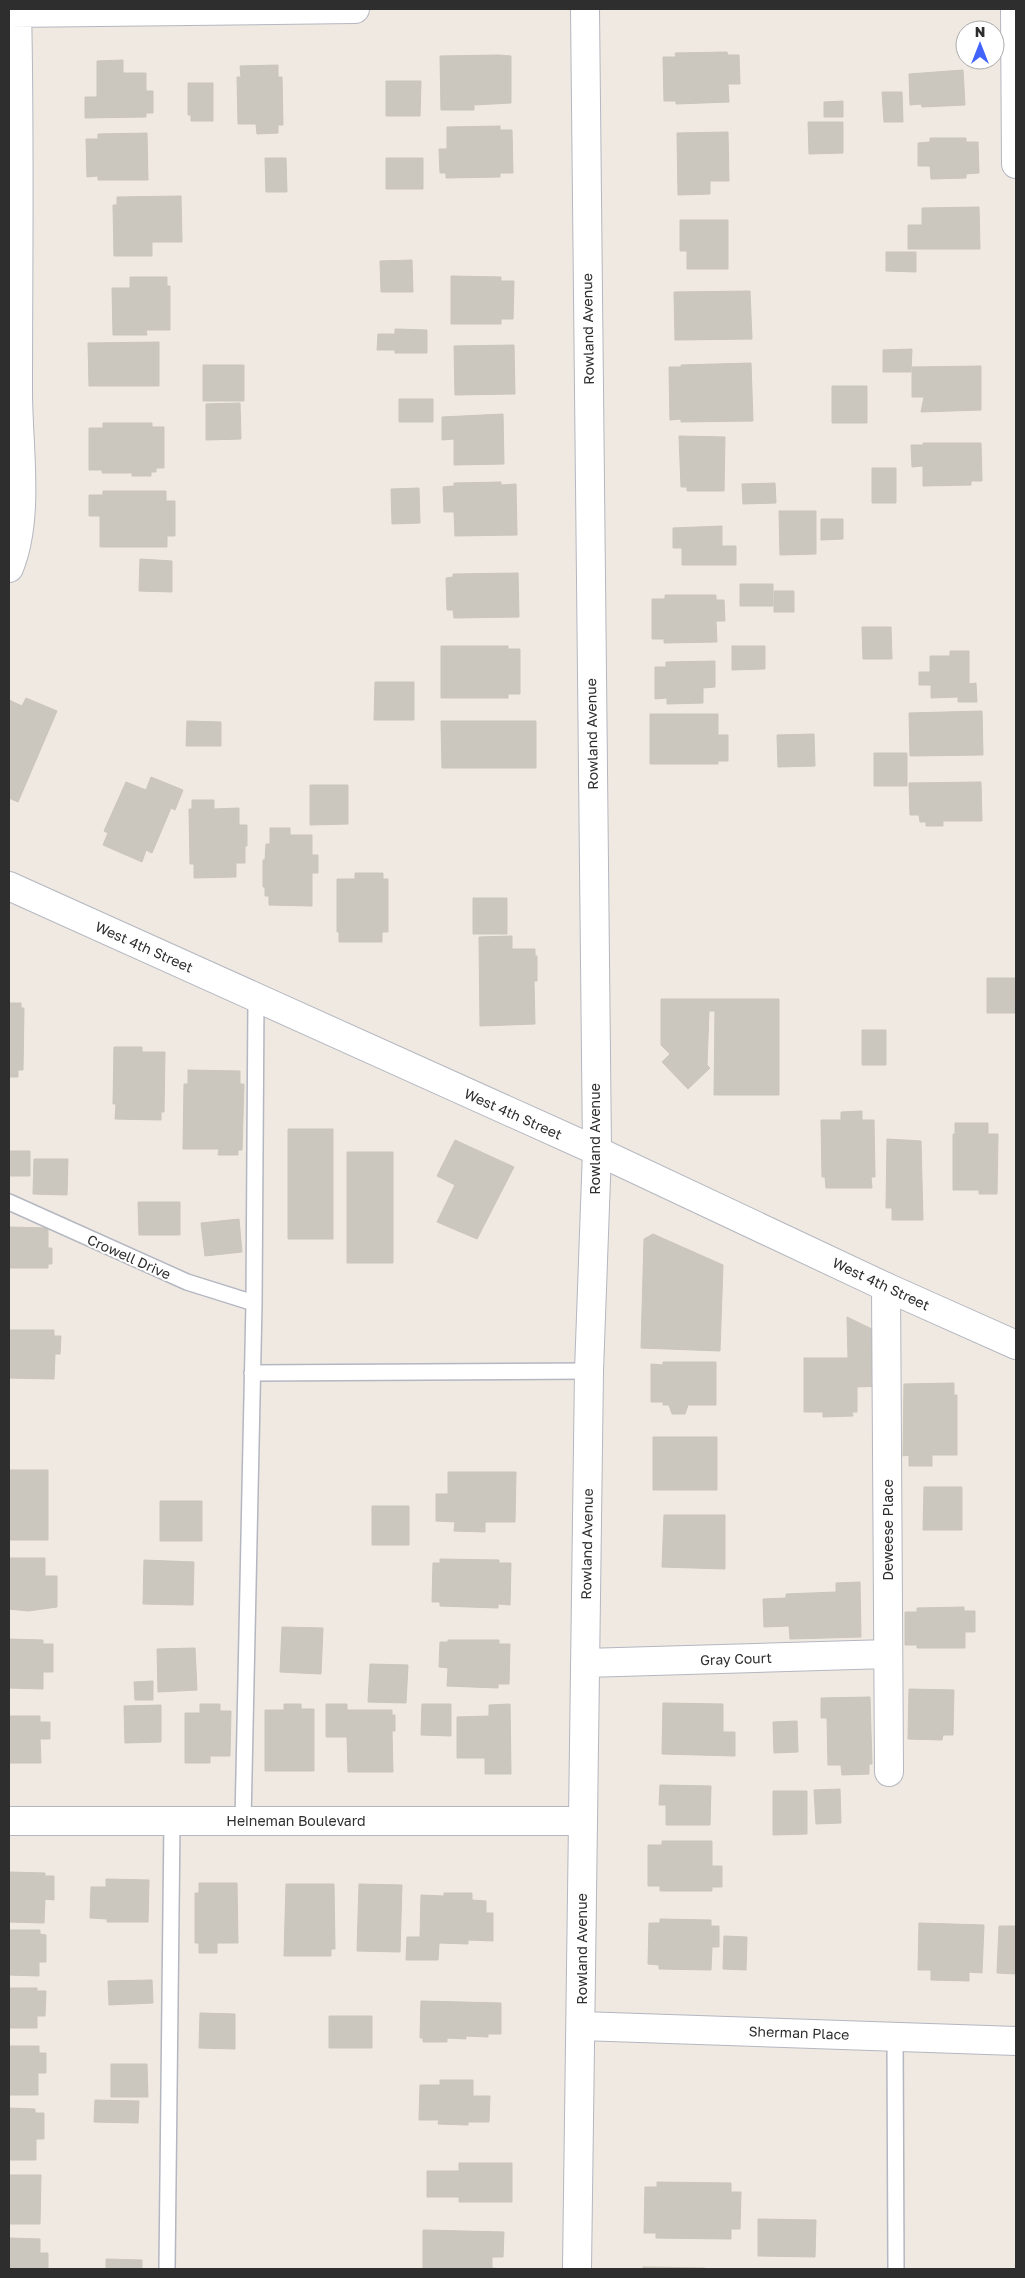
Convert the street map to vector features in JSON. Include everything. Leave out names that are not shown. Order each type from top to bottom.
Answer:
[{"type":"street","points":[[10,562],[19,518],[20,482],[15,12],[355,9]]},
{"type":"street","name":"Rowland Avenue","points":[[577,2269],[589,1371],[597,1151],[585,9]]},
{"type":"street","points":[[1015,9],[1016,164]]},
{"type":"street","name":"West 4th Street","points":[[9,886],[597,1151],[886,1287],[1016,1345]]},
{"type":"street","name":"Deweese Place","points":[[886,1287],[889,1772]]},
{"type":"street","name":"Gray Court","points":[[585,1663],[888,1654]]},
{"type":"street","name":"Heineman Boulevard","points":[[9,1820],[583,1820]]},
{"type":"street","name":"Sherman Place","points":[[581,2026],[1016,2041]]},
{"type":"lane","points":[[243,1820],[254,1303],[256,998]]},
{"type":"lane","name":"Crowell Drive","points":[[9,1202],[146,1266],[187,1282],[254,1303]]},
{"type":"lane","points":[[252,1374],[589,1371]]},
{"type":"lane","points":[[167,2269],[172,1820]]},
{"type":"lane","points":[[895,2037],[896,2269]]},
{"type":"building","points":[[727,52],[728,55],[739,55],[740,84],[728,84],[729,102],[676,104],[676,101],[664,101],[663,57],[676,57],[675,53]]},
{"type":"building","points":[[440,56],[511,56],[511,103],[474,105],[474,110],[441,110]]},
{"type":"building","points":[[123,60],[123,73],[146,73],[146,91],[153,91],[153,113],[146,113],[146,117],[85,118],[85,97],[97,97],[97,61]]},
{"type":"building","points":[[278,65],[278,77],[282,77],[283,125],[278,125],[278,133],[257,134],[256,124],[238,124],[237,77],[241,77],[240,66]]},
{"type":"building","points":[[963,70],[965,105],[922,107],[921,104],[910,105],[909,74]]},
{"type":"building","points":[[386,81],[421,81],[420,116],[386,116]]},
{"type":"building","points":[[188,83],[213,83],[213,121],[191,121],[191,115],[188,115]]},
{"type":"building","points":[[882,92],[902,92],[903,122],[884,122]]},
{"type":"building","points":[[843,101],[843,117],[824,117],[824,102]]},
{"type":"building","points":[[808,122],[843,122],[843,153],[809,154]]},
{"type":"building","points":[[500,126],[500,130],[512,130],[513,173],[500,173],[500,177],[446,178],[446,173],[440,173],[439,149],[447,149],[447,127]]},
{"type":"building","points":[[728,132],[729,181],[710,181],[710,194],[678,195],[677,133]]},
{"type":"building","points":[[147,133],[148,180],[98,180],[98,176],[87,177],[86,139],[98,139],[98,134]]},
{"type":"building","points":[[930,138],[966,138],[966,142],[978,142],[979,173],[966,174],[966,178],[931,179],[930,166],[918,166],[918,143],[930,142]]},
{"type":"building","points":[[265,158],[286,158],[287,192],[266,192]]},
{"type":"building","points":[[386,158],[423,158],[423,189],[386,189]]},
{"type":"building","points":[[181,196],[182,242],[152,242],[152,256],[114,256],[113,205],[117,205],[117,197]]},
{"type":"building","points":[[979,207],[980,249],[908,249],[908,225],[922,225],[922,208]]},
{"type":"building","points":[[680,220],[728,220],[728,269],[687,269],[687,251],[680,251]]},
{"type":"building","points":[[886,252],[916,252],[916,272],[886,271]]},
{"type":"building","points":[[412,260],[413,292],[381,292],[380,261]]},
{"type":"building","points":[[451,276],[501,277],[501,281],[514,281],[513,319],[501,319],[501,324],[451,324]]},
{"type":"building","points":[[130,277],[167,277],[167,286],[170,286],[170,330],[146,330],[147,335],[113,335],[112,288],[130,288]]},
{"type":"building","points":[[750,291],[752,339],[675,340],[674,292]]},
{"type":"building","points":[[395,329],[427,330],[427,353],[395,353],[395,350],[377,350],[378,334],[395,334]]},
{"type":"building","points":[[159,342],[159,386],[89,386],[88,343]]},
{"type":"building","points":[[514,345],[515,394],[455,395],[454,346]]},
{"type":"building","points":[[912,349],[911,372],[883,372],[883,350]]},
{"type":"building","points":[[751,363],[753,421],[681,422],[681,419],[670,420],[669,367]]},
{"type":"building","points":[[203,365],[244,365],[244,401],[203,401]]},
{"type":"building","points":[[981,366],[981,410],[921,412],[924,397],[912,397],[912,367]]},
{"type":"building","points":[[832,386],[867,386],[867,423],[832,423]]},
{"type":"building","points":[[399,399],[433,399],[433,422],[399,422]]},
{"type":"building","points":[[240,403],[241,439],[206,440],[206,404]]},
{"type":"building","points":[[503,414],[504,464],[454,465],[454,439],[442,440],[442,417]]},
{"type":"building","points":[[103,423],[152,423],[152,427],[164,427],[164,468],[156,468],[156,472],[151,472],[151,476],[132,476],[132,473],[102,473],[102,470],[89,470],[89,428],[103,428]]},
{"type":"building","points":[[679,436],[725,437],[724,491],[687,491],[687,487],[681,487]]},
{"type":"building","points":[[923,443],[981,443],[982,481],[971,481],[971,485],[923,486],[923,466],[912,467],[911,445],[923,445]]},
{"type":"building","points":[[872,468],[896,468],[896,503],[872,503]]},
{"type":"building","points":[[501,482],[501,485],[516,484],[517,535],[455,536],[454,512],[444,512],[443,487],[454,486],[454,483]]},
{"type":"building","points":[[775,483],[776,503],[743,504],[742,484]]},
{"type":"building","points":[[419,488],[420,523],[392,524],[391,489]]},
{"type":"building","points":[[103,491],[166,491],[166,501],[175,501],[175,536],[167,536],[167,547],[100,547],[100,516],[89,516],[89,495],[103,495]]},
{"type":"building","points":[[779,511],[816,511],[816,554],[780,555]]},
{"type":"building","points":[[821,519],[843,519],[843,539],[821,540]]},
{"type":"building","points":[[722,526],[722,546],[736,546],[736,565],[682,565],[682,548],[673,548],[673,528]]},
{"type":"building","points":[[140,559],[172,561],[172,592],[139,591]]},
{"type":"building","points":[[518,573],[519,617],[454,618],[453,610],[447,610],[446,578],[453,577],[453,574]]},
{"type":"building","points":[[740,584],[773,584],[773,606],[740,606]]},
{"type":"building","points":[[774,591],[794,591],[794,612],[774,612]]},
{"type":"building","points":[[665,595],[716,595],[716,600],[724,600],[725,621],[716,621],[717,642],[664,643],[664,639],[652,639],[652,599],[665,599]]},
{"type":"building","points":[[862,627],[891,627],[892,659],[863,659]]},
{"type":"building","points":[[441,646],[508,646],[508,649],[520,649],[520,694],[508,694],[508,698],[441,698]]},
{"type":"building","points":[[732,646],[765,646],[765,669],[732,670]]},
{"type":"building","points":[[950,651],[969,651],[969,684],[976,683],[977,702],[958,702],[958,697],[931,698],[931,685],[919,685],[919,672],[930,672],[930,656],[950,656]]},
{"type":"building","points":[[715,661],[715,687],[703,688],[703,703],[667,704],[667,698],[655,699],[655,667],[666,667],[666,662]]},
{"type":"building","points":[[375,682],[414,682],[414,720],[374,720]]},
{"type":"building","points":[[26,698],[57,711],[18,802],[9,798],[9,700],[22,706]]},
{"type":"building","points":[[982,711],[983,755],[910,756],[909,713]]},
{"type":"building","points":[[650,714],[718,714],[718,735],[728,735],[728,761],[718,761],[718,764],[650,764]]},
{"type":"building","points":[[187,721],[221,722],[221,746],[186,746]]},
{"type":"building","points":[[441,721],[536,721],[536,768],[442,768]]},
{"type":"building","points":[[814,734],[815,766],[778,767],[777,735]]},
{"type":"building","points":[[874,753],[907,753],[907,786],[874,786]]},
{"type":"building","points":[[151,777],[183,790],[175,810],[171,808],[152,853],[146,850],[142,862],[103,845],[108,833],[104,831],[126,782],[146,790]]},
{"type":"building","points":[[981,782],[982,821],[943,821],[943,826],[926,826],[926,822],[920,822],[919,815],[910,815],[909,783]]},
{"type":"building","points":[[310,785],[348,785],[348,824],[310,825]]},
{"type":"building","points":[[192,800],[214,800],[214,809],[239,808],[239,825],[247,825],[247,846],[245,846],[245,863],[236,863],[236,877],[194,878],[194,864],[190,864],[189,809],[192,809]]},
{"type":"building","points":[[270,828],[290,828],[290,835],[312,835],[312,855],[318,855],[318,873],[312,873],[312,906],[269,905],[269,896],[265,896],[265,887],[263,887],[263,860],[265,860],[266,844],[270,844]]},
{"type":"building","points":[[355,873],[383,873],[383,879],[388,879],[388,932],[382,932],[382,942],[339,942],[339,932],[337,932],[337,879],[355,879]]},
{"type":"building","points":[[473,898],[507,898],[507,934],[473,934]]},
{"type":"building","points":[[512,936],[512,949],[535,949],[535,956],[537,956],[537,981],[534,981],[535,1024],[480,1026],[479,937]]},
{"type":"building","points":[[987,978],[1015,978],[1015,1013],[987,1013]]},
{"type":"building","points":[[661,999],[779,999],[779,1095],[714,1095],[715,1011],[709,1011],[707,1065],[710,1068],[688,1089],[662,1062],[670,1054],[661,1045]]},
{"type":"building","points":[[9,1003],[21,1003],[21,1008],[24,1008],[23,1070],[18,1070],[18,1077],[9,1077]]},
{"type":"building","points":[[862,1030],[886,1030],[886,1065],[862,1065]]},
{"type":"building","points":[[114,1047],[142,1047],[142,1052],[165,1052],[164,1112],[161,1112],[161,1120],[115,1119],[116,1104],[113,1104]]},
{"type":"building","points":[[188,1070],[240,1071],[240,1084],[244,1084],[242,1150],[238,1150],[238,1155],[218,1155],[219,1149],[183,1149],[184,1084],[188,1084]]},
{"type":"building","points":[[862,1111],[862,1120],[874,1120],[875,1177],[871,1177],[872,1188],[826,1188],[825,1177],[822,1177],[821,1120],[841,1120],[841,1112]]},
{"type":"building","points":[[955,1123],[988,1123],[988,1134],[998,1134],[997,1194],[979,1194],[979,1190],[953,1190],[953,1134],[955,1134]]},
{"type":"building","points":[[288,1129],[333,1129],[333,1239],[288,1239]]},
{"type":"building","points":[[887,1139],[921,1141],[923,1220],[892,1220],[892,1208],[886,1208]]},
{"type":"building","points":[[455,1140],[514,1167],[477,1239],[437,1222],[455,1185],[437,1176]]},
{"type":"building","points":[[9,1151],[30,1151],[30,1176],[9,1176]]},
{"type":"building","points":[[347,1152],[393,1152],[393,1263],[347,1263]]},
{"type":"building","points":[[34,1159],[68,1159],[67,1195],[33,1194]]},
{"type":"building","points":[[138,1202],[180,1202],[180,1235],[139,1235]]},
{"type":"building","points":[[239,1219],[242,1252],[205,1256],[201,1223]]},
{"type":"building","points":[[9,1227],[48,1228],[48,1248],[52,1248],[52,1264],[48,1264],[48,1268],[9,1268]]},
{"type":"building","points":[[653,1234],[723,1265],[720,1351],[641,1348],[644,1239]]},
{"type":"building","points":[[847,1317],[878,1332],[880,1386],[857,1387],[857,1412],[852,1412],[853,1416],[823,1417],[823,1412],[804,1412],[804,1358],[848,1358]]},
{"type":"building","points":[[9,1330],[54,1330],[54,1336],[61,1336],[60,1354],[55,1354],[54,1379],[9,1378]]},
{"type":"building","points":[[663,1362],[716,1362],[716,1405],[688,1405],[685,1414],[672,1414],[669,1405],[663,1405],[663,1402],[651,1402],[651,1364],[663,1365]]},
{"type":"building","points":[[954,1383],[954,1395],[957,1395],[957,1455],[932,1455],[932,1466],[909,1466],[909,1455],[903,1456],[904,1384]]},
{"type":"building","points":[[653,1437],[717,1437],[717,1490],[653,1490]]},
{"type":"building","points":[[9,1470],[48,1470],[48,1540],[9,1540]]},
{"type":"building","points":[[448,1472],[516,1472],[515,1522],[485,1522],[485,1532],[454,1531],[455,1522],[436,1521],[436,1494],[448,1494]]},
{"type":"building","points":[[924,1487],[962,1487],[962,1530],[923,1530]]},
{"type":"building","points":[[160,1501],[202,1501],[202,1541],[160,1541]]},
{"type":"building","points":[[372,1506],[409,1506],[409,1545],[372,1545]]},
{"type":"building","points":[[664,1515],[725,1515],[725,1569],[662,1567]]},
{"type":"building","points":[[9,1558],[45,1558],[45,1576],[57,1576],[57,1607],[28,1611],[9,1609]]},
{"type":"building","points":[[440,1559],[499,1560],[499,1563],[511,1563],[510,1605],[498,1604],[498,1608],[440,1606],[440,1602],[432,1602],[433,1563],[440,1563]]},
{"type":"building","points":[[144,1560],[194,1562],[193,1605],[143,1604]]},
{"type":"building","points":[[860,1582],[861,1637],[790,1639],[789,1626],[764,1627],[763,1599],[786,1598],[786,1594],[836,1592],[836,1583]]},
{"type":"building","points":[[964,1607],[964,1611],[975,1611],[975,1632],[965,1632],[965,1648],[917,1648],[917,1645],[905,1645],[905,1612],[917,1612],[917,1608]]},
{"type":"building","points":[[282,1627],[323,1628],[321,1674],[280,1672]]},
{"type":"building","points":[[9,1639],[43,1640],[43,1644],[53,1644],[53,1672],[43,1672],[43,1689],[9,1688]]},
{"type":"building","points":[[448,1640],[499,1640],[499,1644],[510,1644],[509,1684],[498,1684],[498,1688],[447,1686],[448,1668],[439,1667],[440,1642],[448,1642]]},
{"type":"building","points":[[195,1648],[197,1690],[158,1692],[157,1649]]},
{"type":"building","points":[[370,1664],[408,1665],[406,1703],[368,1702]]},
{"type":"building","points":[[153,1681],[153,1700],[135,1700],[134,1682]]},
{"type":"building","points":[[909,1689],[954,1690],[953,1735],[943,1735],[942,1740],[908,1739]]},
{"type":"building","points":[[870,1697],[872,1764],[869,1764],[869,1774],[842,1775],[841,1765],[828,1765],[827,1718],[821,1718],[821,1698]]},
{"type":"building","points":[[663,1703],[723,1704],[723,1732],[735,1732],[735,1756],[662,1754]]},
{"type":"building","points":[[200,1704],[220,1704],[220,1711],[231,1711],[230,1756],[210,1756],[210,1763],[185,1763],[185,1713],[200,1713]]},
{"type":"building","points":[[284,1704],[301,1704],[301,1709],[314,1709],[314,1771],[265,1771],[265,1710],[284,1710]]},
{"type":"building","points":[[326,1704],[347,1704],[347,1710],[392,1710],[392,1715],[395,1715],[395,1731],[392,1731],[393,1772],[348,1772],[347,1737],[326,1737]]},
{"type":"building","points":[[422,1704],[451,1704],[451,1736],[421,1735]]},
{"type":"building","points":[[510,1704],[511,1774],[485,1774],[485,1758],[457,1758],[457,1717],[489,1716],[489,1705]]},
{"type":"building","points":[[161,1705],[161,1742],[125,1743],[124,1706]]},
{"type":"building","points":[[9,1716],[40,1716],[40,1722],[50,1722],[50,1739],[40,1739],[41,1763],[9,1763]]},
{"type":"building","points":[[797,1721],[798,1752],[774,1753],[773,1722]]},
{"type":"building","points":[[660,1785],[711,1786],[710,1825],[666,1825],[666,1805],[659,1805]]},
{"type":"building","points":[[840,1789],[841,1823],[816,1824],[814,1790]]},
{"type":"building","points":[[773,1791],[807,1791],[807,1834],[773,1835]]},
{"type":"building","points":[[662,1841],[712,1841],[712,1866],[722,1866],[722,1887],[712,1887],[712,1891],[660,1891],[660,1886],[648,1886],[648,1845],[662,1845]]},
{"type":"building","points":[[9,1872],[45,1873],[45,1876],[54,1876],[54,1900],[45,1899],[44,1923],[9,1922]]},
{"type":"building","points":[[106,1879],[149,1880],[148,1922],[107,1922],[107,1919],[90,1918],[91,1887],[106,1887]]},
{"type":"building","points":[[199,1883],[237,1883],[238,1943],[217,1943],[217,1953],[199,1953],[199,1943],[195,1943],[195,1893],[199,1893]]},
{"type":"building","points":[[286,1884],[334,1884],[335,1949],[331,1949],[331,1956],[284,1956]]},
{"type":"building","points":[[359,1884],[402,1885],[400,1952],[357,1951]]},
{"type":"building","points":[[444,1893],[472,1893],[472,1900],[486,1901],[486,1913],[493,1913],[493,1941],[468,1940],[468,1944],[439,1943],[438,1960],[406,1960],[407,1937],[420,1937],[421,1895],[444,1896]]},
{"type":"building","points":[[660,1919],[711,1920],[711,1926],[719,1926],[719,1947],[712,1947],[711,1970],[659,1969],[659,1965],[648,1964],[649,1923],[660,1923]]},
{"type":"building","points":[[919,1923],[984,1925],[982,1973],[969,1972],[969,1981],[931,1980],[931,1970],[918,1970]]},
{"type":"building","points":[[999,1926],[1016,1926],[1016,1974],[997,1973]]},
{"type":"building","points":[[9,1930],[40,1930],[40,1934],[46,1935],[46,1962],[39,1962],[39,1976],[9,1975]]},
{"type":"building","points":[[724,1936],[747,1937],[746,1970],[723,1969]]},
{"type":"building","points":[[152,1980],[153,2003],[109,2005],[108,1981]]},
{"type":"building","points":[[9,1988],[37,1988],[37,1991],[46,1991],[45,2016],[37,2016],[37,2028],[9,2028]]},
{"type":"building","points":[[421,2001],[501,2003],[501,2034],[488,2034],[488,2037],[466,2036],[466,2039],[447,2038],[447,2042],[423,2042],[423,2038],[420,2038]]},
{"type":"building","points":[[200,2013],[235,2014],[235,2049],[199,2048]]},
{"type":"building","points":[[329,2016],[372,2016],[372,2048],[329,2048]]},
{"type":"building","points":[[9,2046],[39,2046],[39,2053],[46,2053],[46,2073],[38,2073],[38,2095],[9,2095]]},
{"type":"building","points":[[111,2064],[147,2064],[148,2097],[111,2097]]},
{"type":"building","points":[[440,2080],[473,2080],[473,2096],[490,2096],[489,2122],[468,2122],[468,2125],[438,2124],[439,2120],[419,2120],[420,2085],[440,2085]]},
{"type":"building","points":[[95,2100],[139,2101],[138,2123],[94,2122]]},
{"type":"building","points":[[9,2108],[35,2109],[35,2113],[44,2113],[44,2139],[36,2139],[36,2160],[9,2160]]},
{"type":"building","points":[[459,2163],[512,2163],[512,2202],[459,2202],[459,2197],[427,2197],[427,2171],[459,2171]]},
{"type":"building","points":[[9,2175],[41,2175],[40,2224],[9,2224]]},
{"type":"building","points":[[657,2182],[731,2183],[731,2192],[741,2192],[740,2229],[731,2229],[731,2239],[656,2238],[656,2233],[644,2233],[645,2187],[657,2187]]},
{"type":"building","points":[[758,2219],[816,2220],[815,2257],[758,2256]]},
{"type":"building","points":[[423,2230],[504,2232],[503,2257],[492,2257],[492,2268],[503,2269],[423,2269]]},
{"type":"building","points":[[9,2238],[40,2239],[40,2253],[48,2253],[48,2269],[9,2269]]},
{"type":"building","points":[[106,2259],[142,2260],[142,2269],[106,2269]]},
{"type":"building","points":[[643,2267],[705,2268],[705,2269],[643,2269]]}]
